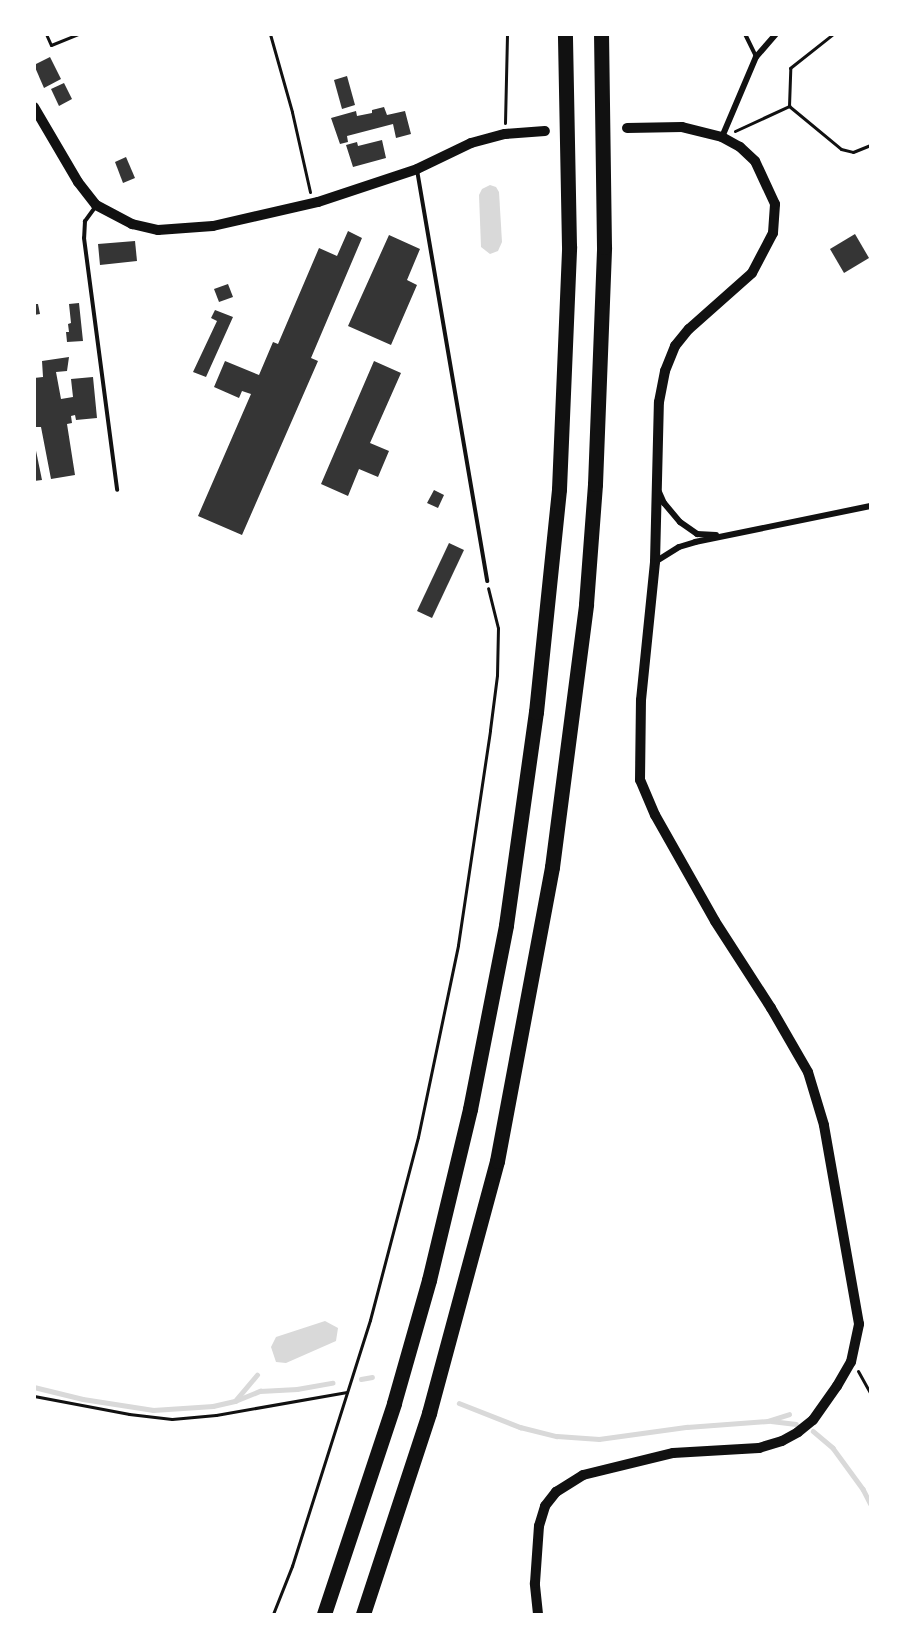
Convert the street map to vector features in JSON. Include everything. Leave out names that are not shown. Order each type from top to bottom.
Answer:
[{"type":"highway","points":[[324,1614],[394,1403],[429,1280],[470,1109],[506,925],[536,712],[559,489],[569,246],[565,34]]},
{"type":"highway","points":[[363,1614],[439,1380],[499,1150],[552,867],[586,604],[594,484],[602,318],[604,172],[601,34]]},
{"type":"street","points":[[722,137],[756,57],[776,34]]},
{"type":"street","points":[[34,107],[78,182],[96,205],[132,224],[158,230],[186,230],[309,204],[417,169],[471,143],[505,134],[545,131]]},
{"type":"street","points":[[538,1614],[535,1583],[539,1526],[545,1506],[556,1492],[584,1475],[673,1453],[759,1448],[782,1441],[813,1420],[851,1362],[860,1324],[824,1125],[808,1072],[771,1008],[715,921],[655,814],[640,780],[641,700],[655,562],[659,402],[665,371],[675,346],[690,328],[752,273],[773,233],[775,204],[755,161],[740,147],[722,137],[682,127],[627,128]]},
{"type":"street","points":[[657,485],[664,503],[680,522],[697,534],[726,536]]},
{"type":"street","points":[[655,562],[679,547],[870,507]]},
{"type":"lane","points":[[745,34],[756,57]]},
{"type":"lane","points":[[417,169],[487,581]]},
{"type":"lane","points":[[96,205],[85,221],[84,238],[117,490]]},
{"type":"path","points":[[46,34],[51,45],[78,34]]},
{"type":"path","points":[[270,34],[306,168],[309,204]]},
{"type":"path","points":[[505,134],[507,34]]},
{"type":"path","points":[[789,106],[790,68],[833,34]]},
{"type":"path","points":[[722,137],[789,106]]},
{"type":"path","points":[[789,106],[842,149],[853,152],[870,145]]},
{"type":"path","points":[[273,1614],[292,1566],[370,1320],[418,1137],[458,945],[497,675],[498,628],[487,581]]},
{"type":"path","points":[[851,1362],[866,1380],[870,1393]]},
{"type":"path","points":[[34,1396],[129,1414],[172,1419],[216,1415],[347,1392]]},
{"type":"shaded area","points":[[490,185],[496,187],[499,192],[502,242],[498,251],[490,254],[481,247],[479,195],[482,189]]},
{"type":"shaded area","points":[[325,1321],[338,1328],[336,1341],[286,1363],[276,1362],[271,1347],[276,1337]]},
{"type":"building","points":[[50,57],[61,79],[44,88],[34,65]]},
{"type":"building","points":[[347,76],[355,105],[342,109],[334,80]]},
{"type":"building","points":[[64,83],[72,99],[59,106],[51,89]]},
{"type":"building","points":[[384,107],[387,115],[405,111],[411,134],[396,138],[393,124],[347,136],[348,142],[340,144],[331,118],[356,111],[357,116],[372,113],[372,110]]},
{"type":"building","points":[[382,140],[386,158],[353,167],[346,145],[357,142],[358,146]]},
{"type":"building","points":[[126,157],[135,178],[123,183],[115,162]]},
{"type":"building","points":[[348,231],[362,238],[311,358],[318,361],[242,535],[198,516],[251,394],[242,391],[239,398],[214,387],[225,361],[259,375],[273,342],[278,344],[319,248],[337,256]]},
{"type":"building","points":[[855,234],[869,258],[844,273],[830,249]]},
{"type":"building","points":[[389,235],[420,249],[407,280],[417,285],[391,345],[348,326]]},
{"type":"building","points":[[135,241],[137,261],[100,265],[98,244]]},
{"type":"building","points":[[228,284],[233,297],[219,302],[214,289]]},
{"type":"building","points":[[79,303],[83,341],[67,342],[66,332],[69,332],[68,324],[71,323],[69,304]]},
{"type":"building","points":[[34,304],[38,304],[40,314],[34,315]]},
{"type":"building","points":[[215,310],[233,317],[206,377],[193,372],[217,321],[211,318]]},
{"type":"building","points":[[69,357],[67,371],[56,372],[61,399],[73,397],[71,379],[93,377],[97,418],[76,420],[75,415],[71,416],[72,423],[67,424],[75,475],[51,479],[41,427],[34,427],[34,378],[43,377],[42,361]]},
{"type":"building","points":[[374,361],[401,373],[370,443],[389,451],[378,477],[359,469],[348,496],[321,484]]},
{"type":"building","points":[[34,441],[42,480],[34,481]]},
{"type":"building","points":[[434,490],[444,495],[438,508],[427,503]]},
{"type":"building","points":[[449,543],[464,550],[432,618],[417,611]]},
{"type":"waterway","points":[[235,1401],[257,1375]]},
{"type":"waterway","points":[[361,1379],[372,1377]]},
{"type":"waterway","points":[[34,1387],[83,1399],[153,1410],[213,1406],[235,1401],[260,1391],[297,1389],[332,1383]]},
{"type":"waterway","points":[[459,1403],[520,1427],[557,1436],[599,1439],[687,1427],[768,1421],[789,1414]]},
{"type":"waterway","points":[[771,1421],[796,1424]]},
{"type":"waterway","points":[[813,1431],[833,1448],[863,1489],[870,1503]]}]
